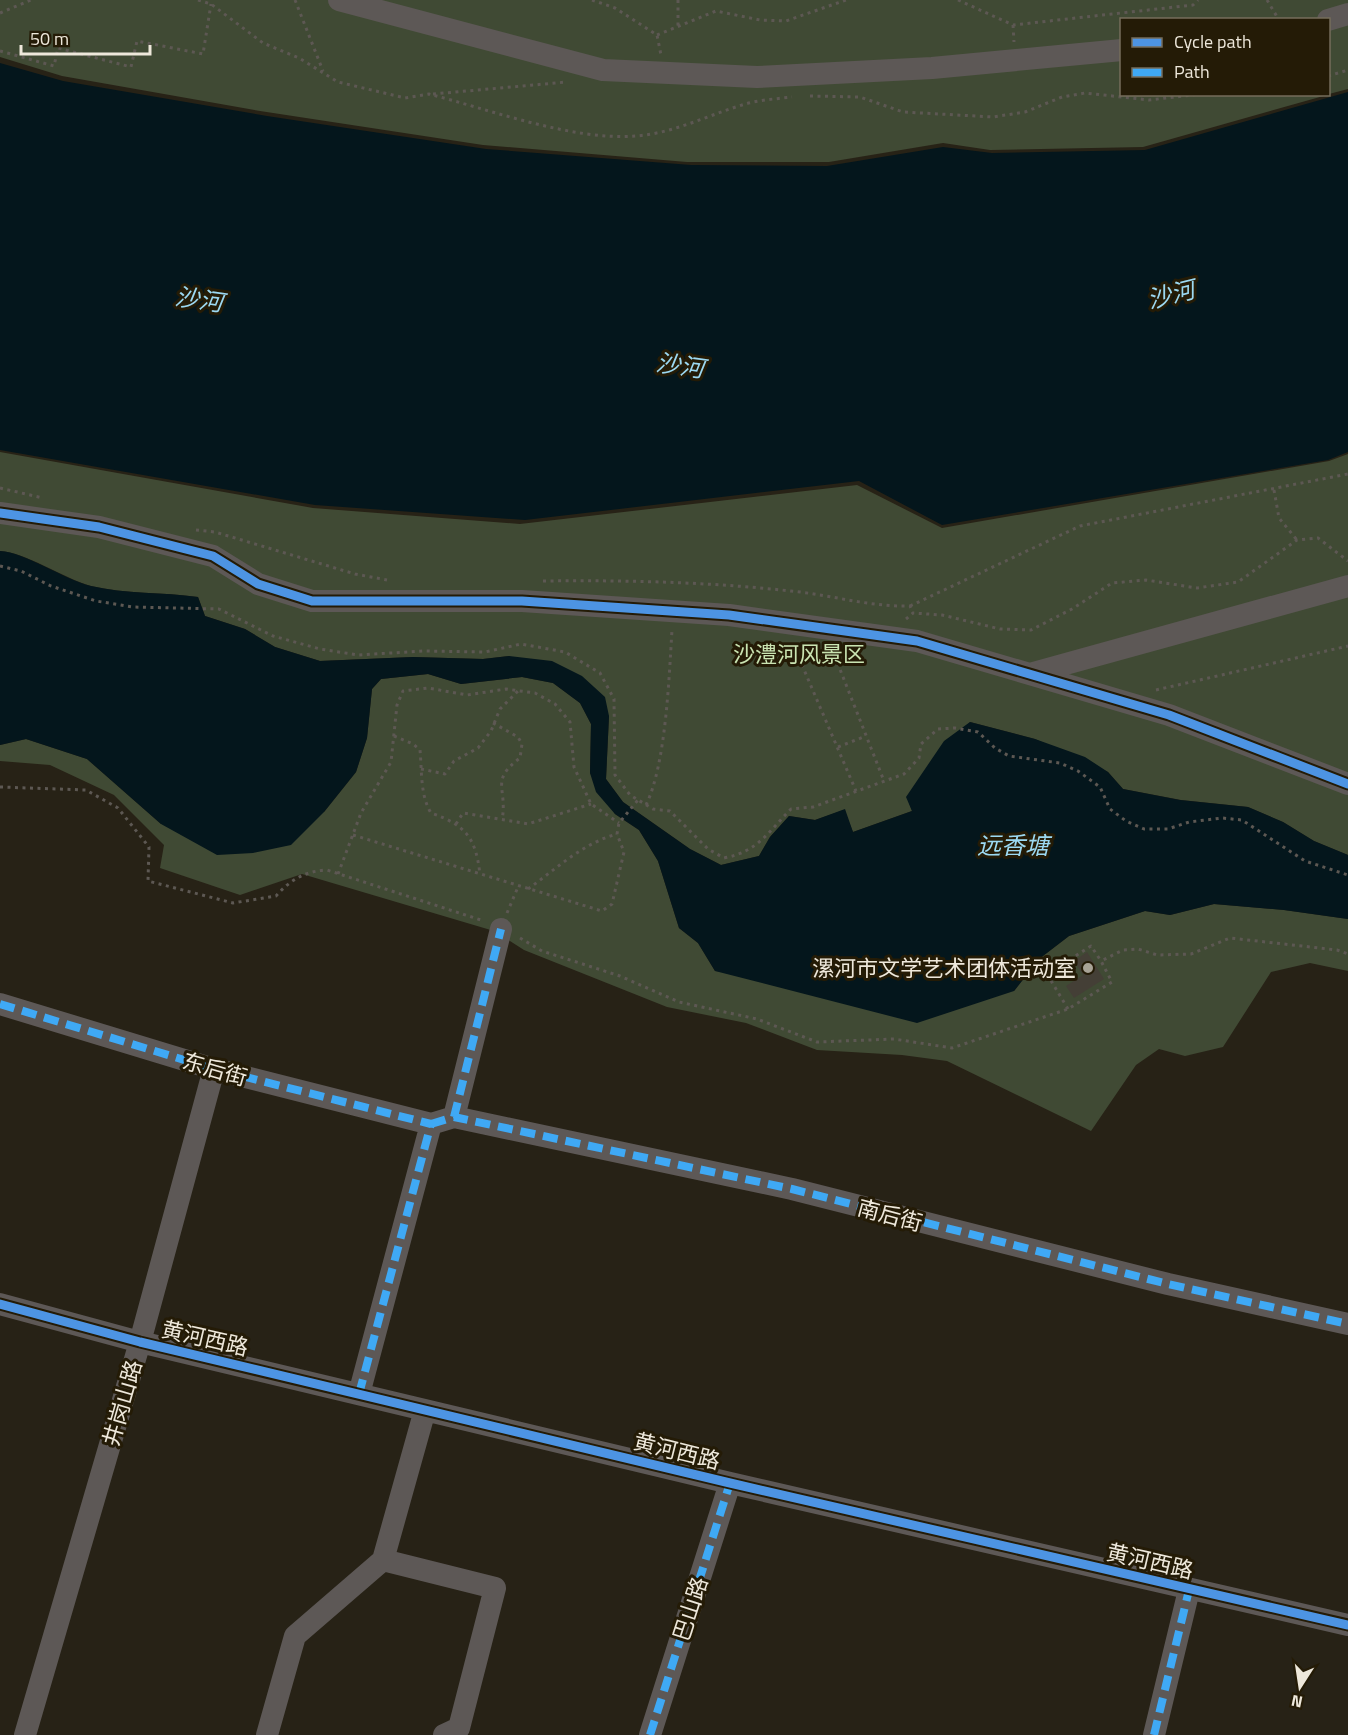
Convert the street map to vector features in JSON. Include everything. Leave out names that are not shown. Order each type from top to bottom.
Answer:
[{"type":"street","points":[[339,0],[603,70],[757,77],[932,68],[1120,50]]},
{"type":"street","points":[[1330,20],[1348,14]]},
{"type":"street","points":[[0,513],[99,527],[213,556],[258,584],[312,601],[522,601],[673,611],[784,622],[917,640],[1169,715],[1348,784]]},
{"type":"street","points":[[1033,673],[1348,586]]},
{"type":"street","points":[[454,1117],[501,929]]},
{"type":"street","name":"东后街","points":[[0,1004],[214,1070],[431,1124]]},
{"type":"street","name":"井岗山路","points":[[25,1735],[140,1342],[214,1070]]},
{"type":"street","name":"南后街","points":[[431,1124],[454,1117],[792,1190],[1146,1279],[1348,1324]]},
{"type":"street","points":[[359,1394],[431,1124]]},
{"type":"street","name":"黄河西路","points":[[0,1304],[140,1342],[730,1483],[1348,1625]]},
{"type":"street","points":[[267,1735],[295,1636],[383,1560],[425,1410]]},
{"type":"street","name":"巴山路","points":[[650,1735],[730,1483]]},
{"type":"street","points":[[383,1560],[495,1588],[459,1728],[444,1735]]},
{"type":"street","points":[[1154,1735],[1189,1590]]},
{"type":"path","points":[[0,13],[31,0]]},
{"type":"path","points":[[198,0],[211,4],[262,43],[323,71],[338,81],[367,90],[405,98],[429,94],[559,85],[570,81]]},
{"type":"path","points":[[295,0],[323,71]]},
{"type":"path","points":[[592,0],[615,8],[657,34],[664,71]]},
{"type":"path","points":[[678,0],[678,26]]},
{"type":"path","points":[[657,34],[716,11],[760,20],[786,21],[846,0]]},
{"type":"path","points":[[958,0],[1013,26],[1193,5],[1198,0]]},
{"type":"path","points":[[1267,0],[1278,18]]},
{"type":"path","points":[[0,51],[54,66],[58,48],[131,67],[137,41],[203,54],[211,4]]},
{"type":"path","points":[[1330,76],[1348,69]]},
{"type":"path","points":[[429,94],[572,132],[634,136],[684,127],[744,104],[801,95],[860,98],[903,112],[993,117],[1025,112],[1062,97],[1084,93],[1149,100],[1184,96]]},
{"type":"path","points":[[534,581],[682,581],[795,591],[880,607],[910,606],[1080,526],[1275,490],[1348,474]]},
{"type":"path","points":[[0,488],[46,498]]},
{"type":"path","points":[[1275,490],[1279,518],[1297,540]]},
{"type":"path","points":[[195,530],[215,532],[355,574],[398,580]]},
{"type":"path","points":[[883,634],[913,613],[942,615],[1000,629],[1031,630],[1072,609],[1112,583],[1146,580],[1197,588],[1238,582],[1297,540],[1318,538],[1348,561]]},
{"type":"path","points":[[0,566],[21,571],[51,586],[96,601],[134,607],[219,609],[273,636],[320,649],[358,654],[424,651],[485,652],[521,644],[565,652],[600,673],[614,699],[615,775],[630,795],[653,809],[670,811],[708,849],[724,858],[743,854],[761,843],[791,809],[813,807],[904,774],[919,758],[921,744],[938,729],[955,728],[978,732],[995,748],[1009,756],[1060,763],[1078,771],[1100,787],[1110,809],[1126,821],[1144,828],[1168,829],[1189,822],[1222,818],[1242,820],[1305,861],[1348,875]]},
{"type":"path","points":[[910,606],[913,613]]},
{"type":"path","points":[[646,805],[655,787],[669,681],[673,611]]},
{"type":"path","points":[[784,622],[856,791]]},
{"type":"path","points":[[824,627],[884,782]]},
{"type":"path","points":[[1151,691],[1348,646]]},
{"type":"path","points":[[338,874],[361,813],[391,762],[397,705],[403,691],[428,688],[467,695],[506,689],[535,693],[555,704],[570,722],[574,767],[591,804],[619,823]]},
{"type":"path","points":[[421,769],[445,774],[454,761],[478,748],[500,709],[518,691]]},
{"type":"path","points":[[493,723],[518,737],[522,744],[520,758],[505,770],[501,780],[504,796],[502,820]]},
{"type":"path","points":[[394,736],[413,744],[420,750],[420,776],[430,813],[466,831],[478,856],[480,874]]},
{"type":"path","points":[[838,747],[866,736]]},
{"type":"path","points":[[0,787],[86,790],[118,808],[149,847],[148,881],[234,903],[276,896],[287,883],[312,871],[338,874],[467,914],[542,951],[620,976],[679,1002],[757,1019],[817,1042],[894,1039],[952,1048],[1068,1009],[1112,982],[1091,946],[1047,974],[1068,1009]]},
{"type":"path","points":[[353,835],[602,911],[612,904],[624,852],[617,834],[619,823],[638,800]]},
{"type":"path","points":[[456,824],[463,813],[528,824],[591,804]]},
{"type":"path","points":[[527,889],[578,852],[604,837],[617,834]]},
{"type":"path","points":[[501,929],[518,887]]},
{"type":"path","points":[[1101,961],[1123,950],[1138,950],[1157,956],[1191,954],[1230,938],[1337,950],[1348,954]]},
{"type":"green space","points":[[0,0],[1348,0],[1348,89],[1330,94],[1330,18],[1120,18],[1120,96],[1323,96],[1143,147],[990,150],[943,143],[829,162],[687,162],[483,145],[260,111],[62,76],[0,57]]},
{"type":"green space","name":"沙澧河风景区","points":[[0,452],[313,508],[520,524],[857,485],[942,528],[1329,461],[1348,454],[1348,855],[1314,841],[1283,822],[1248,807],[1181,800],[1123,789],[1108,772],[1035,739],[970,722],[907,797],[912,811],[853,832],[844,810],[815,820],[789,816],[770,837],[759,856],[721,865],[690,849],[623,802],[606,779],[609,716],[509,656],[483,659],[413,657],[320,661],[275,647],[245,629],[205,616],[198,597],[91,586],[32,560],[0,551]]},
{"type":"green space","points":[[428,674],[461,684],[522,677],[553,683],[580,703],[591,724],[590,773],[615,814],[639,830],[658,861],[679,928],[698,943],[715,971],[1014,991],[1039,959],[1069,936],[1145,911],[1170,915],[1214,904],[1284,910],[1348,919],[1348,971],[1310,963],[1271,972],[1223,1047],[1185,1056],[1159,1049],[1136,1065],[1091,1131],[947,1061],[902,1055],[817,1050],[746,1023],[667,1007],[524,950],[494,931],[302,874],[240,895],[160,868],[164,845],[114,795],[50,765],[0,761],[0,745],[26,739],[87,759],[161,824],[324,812],[356,772],[367,738],[372,689],[381,679]]},
{"type":"water","name":"沙河","points":[[0,63],[63,81],[267,116],[486,149],[691,165],[827,166],[943,147],[992,153],[1145,150],[1348,92],[1348,452],[1328,460],[942,525],[859,481],[525,520],[315,505],[0,450]]},
{"type":"water","name":"远香塘","points":[[0,551],[21,556],[91,586],[198,597],[205,616],[245,629],[275,647],[320,661],[413,657],[483,659],[509,656],[552,661],[582,676],[605,697],[609,716],[606,779],[623,802],[690,849],[721,865],[759,856],[770,837],[789,816],[815,820],[845,809],[853,832],[912,811],[906,797],[944,741],[970,722],[1035,739],[1085,757],[1108,772],[1123,789],[1180,800],[1248,807],[1283,822],[1314,841],[1348,855],[1348,919],[1284,910],[1214,904],[1170,915],[1145,911],[1069,936],[1039,959],[1014,991],[917,1023],[715,971],[698,943],[679,928],[658,861],[639,830],[615,814],[596,792],[590,773],[591,724],[580,703],[553,683],[522,677],[461,684],[428,674],[381,679],[372,689],[367,738],[356,772],[324,812],[291,845],[253,853],[217,855],[161,824],[87,759],[26,739],[0,745]]},
{"type":"building","name":"漯河市文学艺术团体活动室","points":[[1087,952],[1104,979],[1074,998],[1066,986],[1083,975],[1074,961]]},
{"type":"marked path","points":[[454,1117],[501,929]]},
{"type":"marked path","points":[[0,1004],[214,1069],[431,1124]]},
{"type":"marked path","points":[[431,1124],[454,1117],[792,1189],[1168,1284],[1348,1324]]},
{"type":"marked path","points":[[359,1394],[431,1124]]},
{"type":"marked path","points":[[650,1735],[730,1483]]},
{"type":"marked path","points":[[1154,1735],[1189,1590]]},
{"type":"cycle path","points":[[0,513],[99,527],[213,556],[258,584],[312,601],[522,601],[729,615],[917,641],[1169,715],[1348,784]]},
{"type":"cycle path","points":[[0,1304],[140,1342],[730,1483],[1348,1625]]},
{"type":"place","name":"漯河市文学艺术团体活动室","points":[[1088,968]]}]
